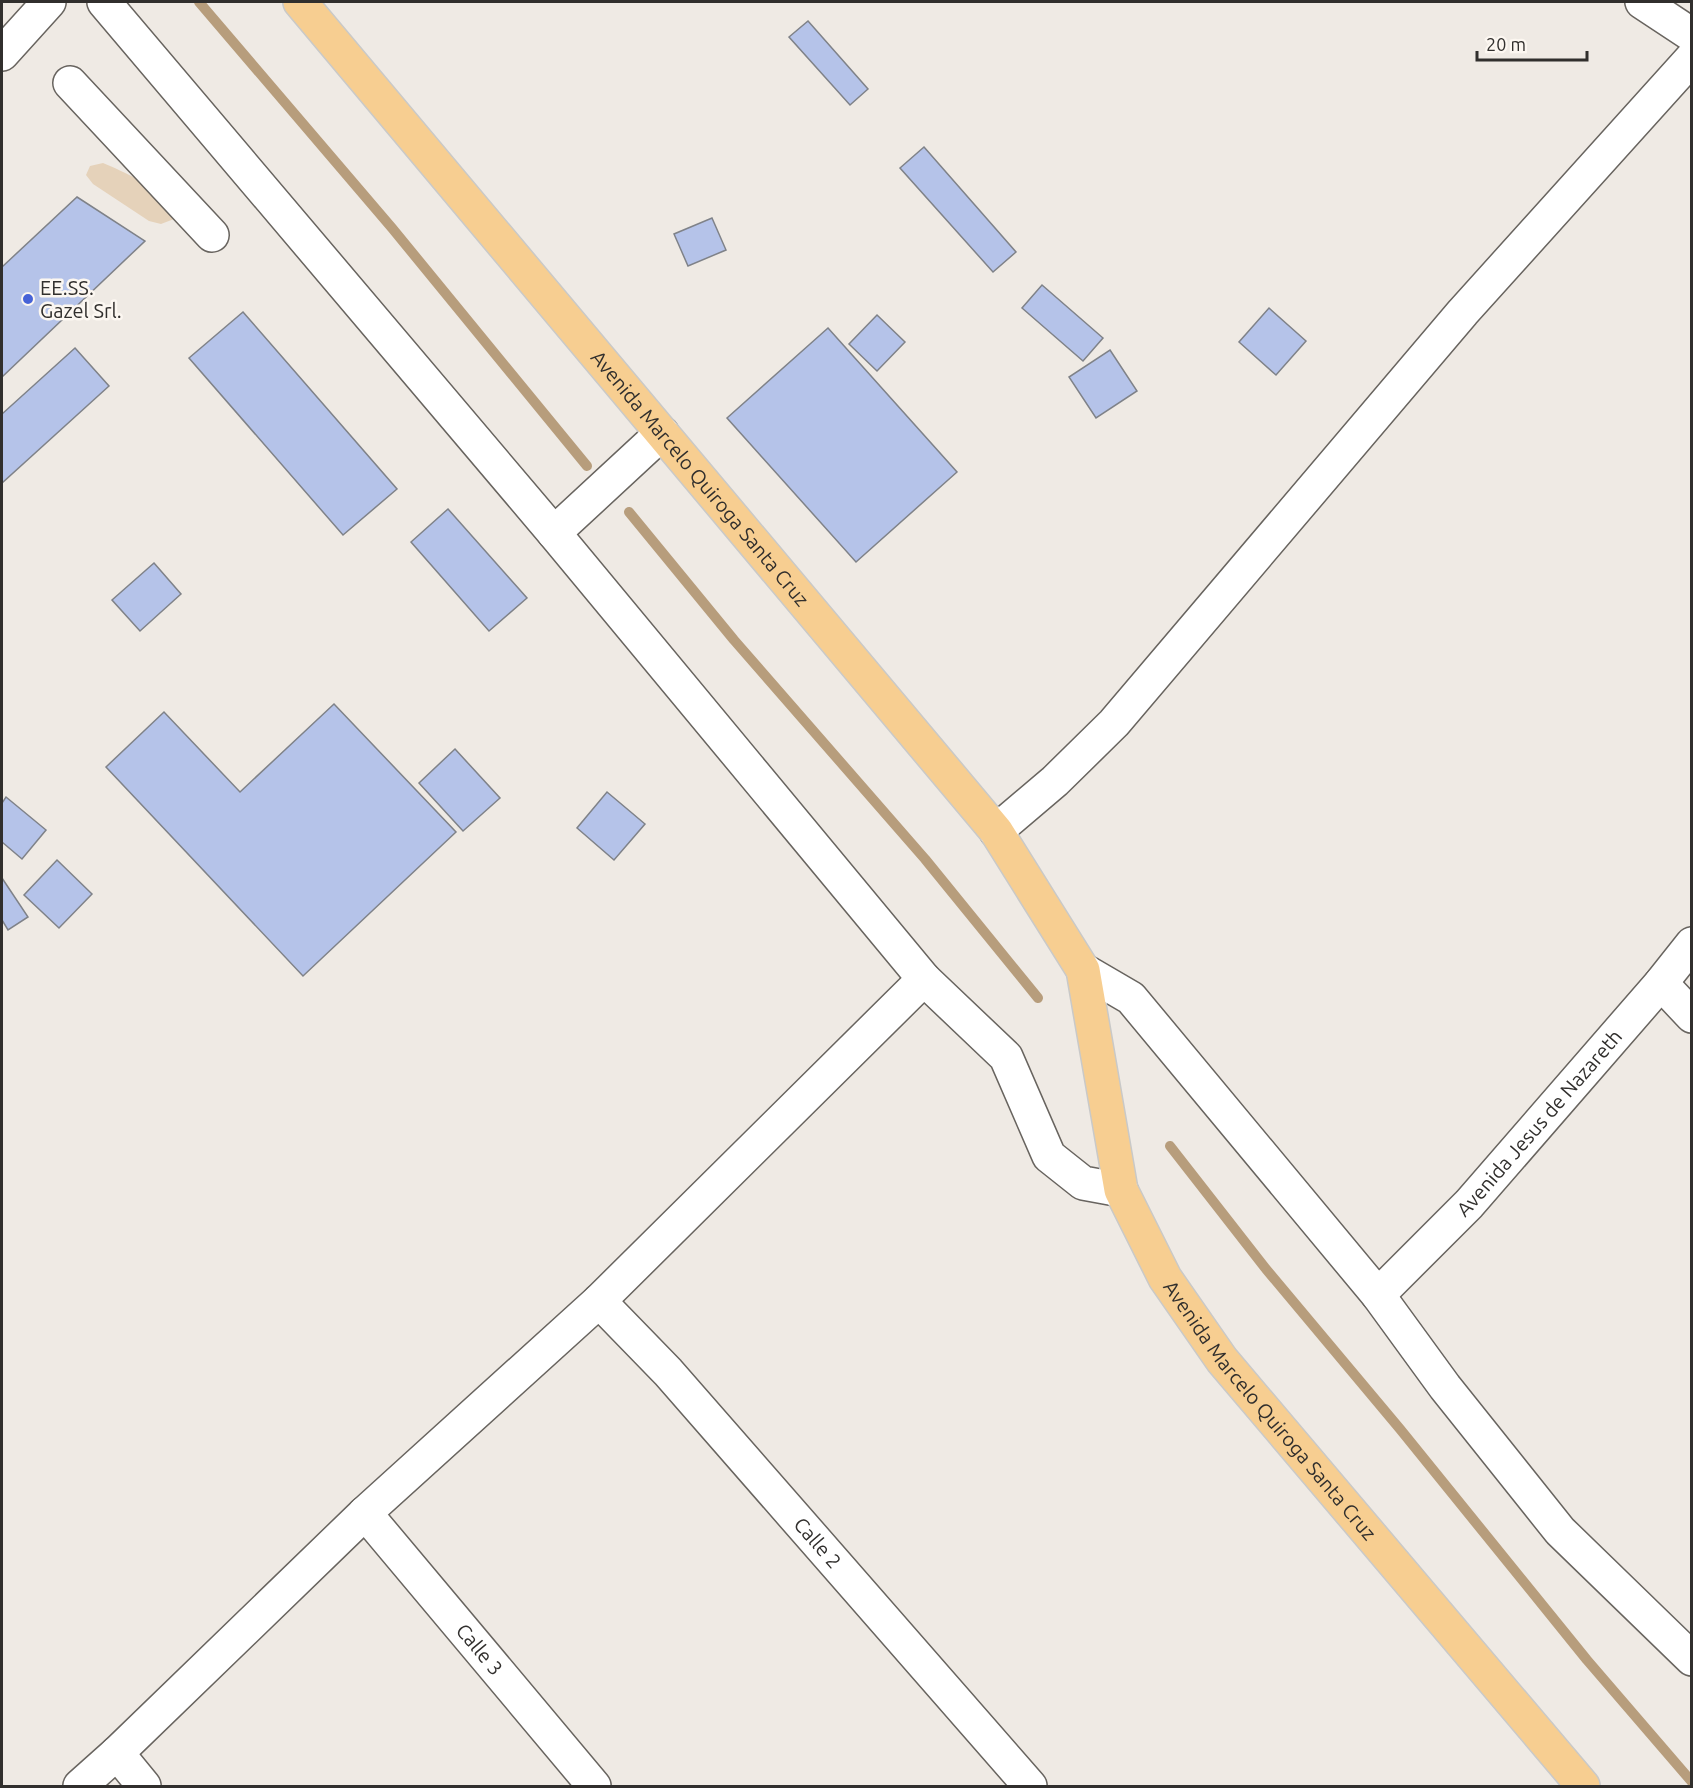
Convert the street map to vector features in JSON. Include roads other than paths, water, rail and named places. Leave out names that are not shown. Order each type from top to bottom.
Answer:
[{"type":"main road","name":"Avenida Marcelo Quiroga Santa Cruz","points":[[300,2],[996,831],[1083,970],[1121,1190],[1165,1278],[1222,1360],[1583,1786]]},
{"type":"street","points":[[2,54],[49,2]]},
{"type":"street","points":[[104,2],[554,533],[924,979],[1006,1058],[1049,1156],[1083,1183],[1121,1190]]},
{"type":"street","points":[[1642,2],[1692,35]]},
{"type":"street","points":[[996,831],[1055,781],[1114,723],[1463,312],[1692,58]]},
{"type":"street","points":[[70,83],[212,235]]},
{"type":"street","points":[[554,533],[662,433]]},
{"type":"street","name":"Avenida Jesus de Nazareth","points":[[1378,1295],[1469,1204],[1661,983],[1692,944]]},
{"type":"street","name":"Avenida Marcelo Quiroga Santa Cruz","points":[[1083,970],[1131,998],[1378,1295],[1445,1387],[1560,1532],[1692,1659]]},
{"type":"street","points":[[80,1786],[117,1754],[365,1513],[599,1302],[924,979]]},
{"type":"street","points":[[1661,983],[1692,1016]]},
{"type":"street","name":"Calle 2","points":[[599,1302],[668,1372],[1030,1786]]},
{"type":"street","name":"Calle 3","points":[[365,1513],[594,1786]]},
{"type":"street","points":[[117,1754],[144,1786]]},
{"type":"waterway","points":[[199,2],[392,228],[587,466]]},
{"type":"waterway","points":[[629,512],[734,640],[925,859],[1038,998]]},
{"type":"waterway","points":[[1170,1146],[1266,1269],[1400,1429],[1587,1660],[1692,1782]]},
{"type":"place","name":"EE.SS. Gazel Srl.","points":[[28,299]]}]
